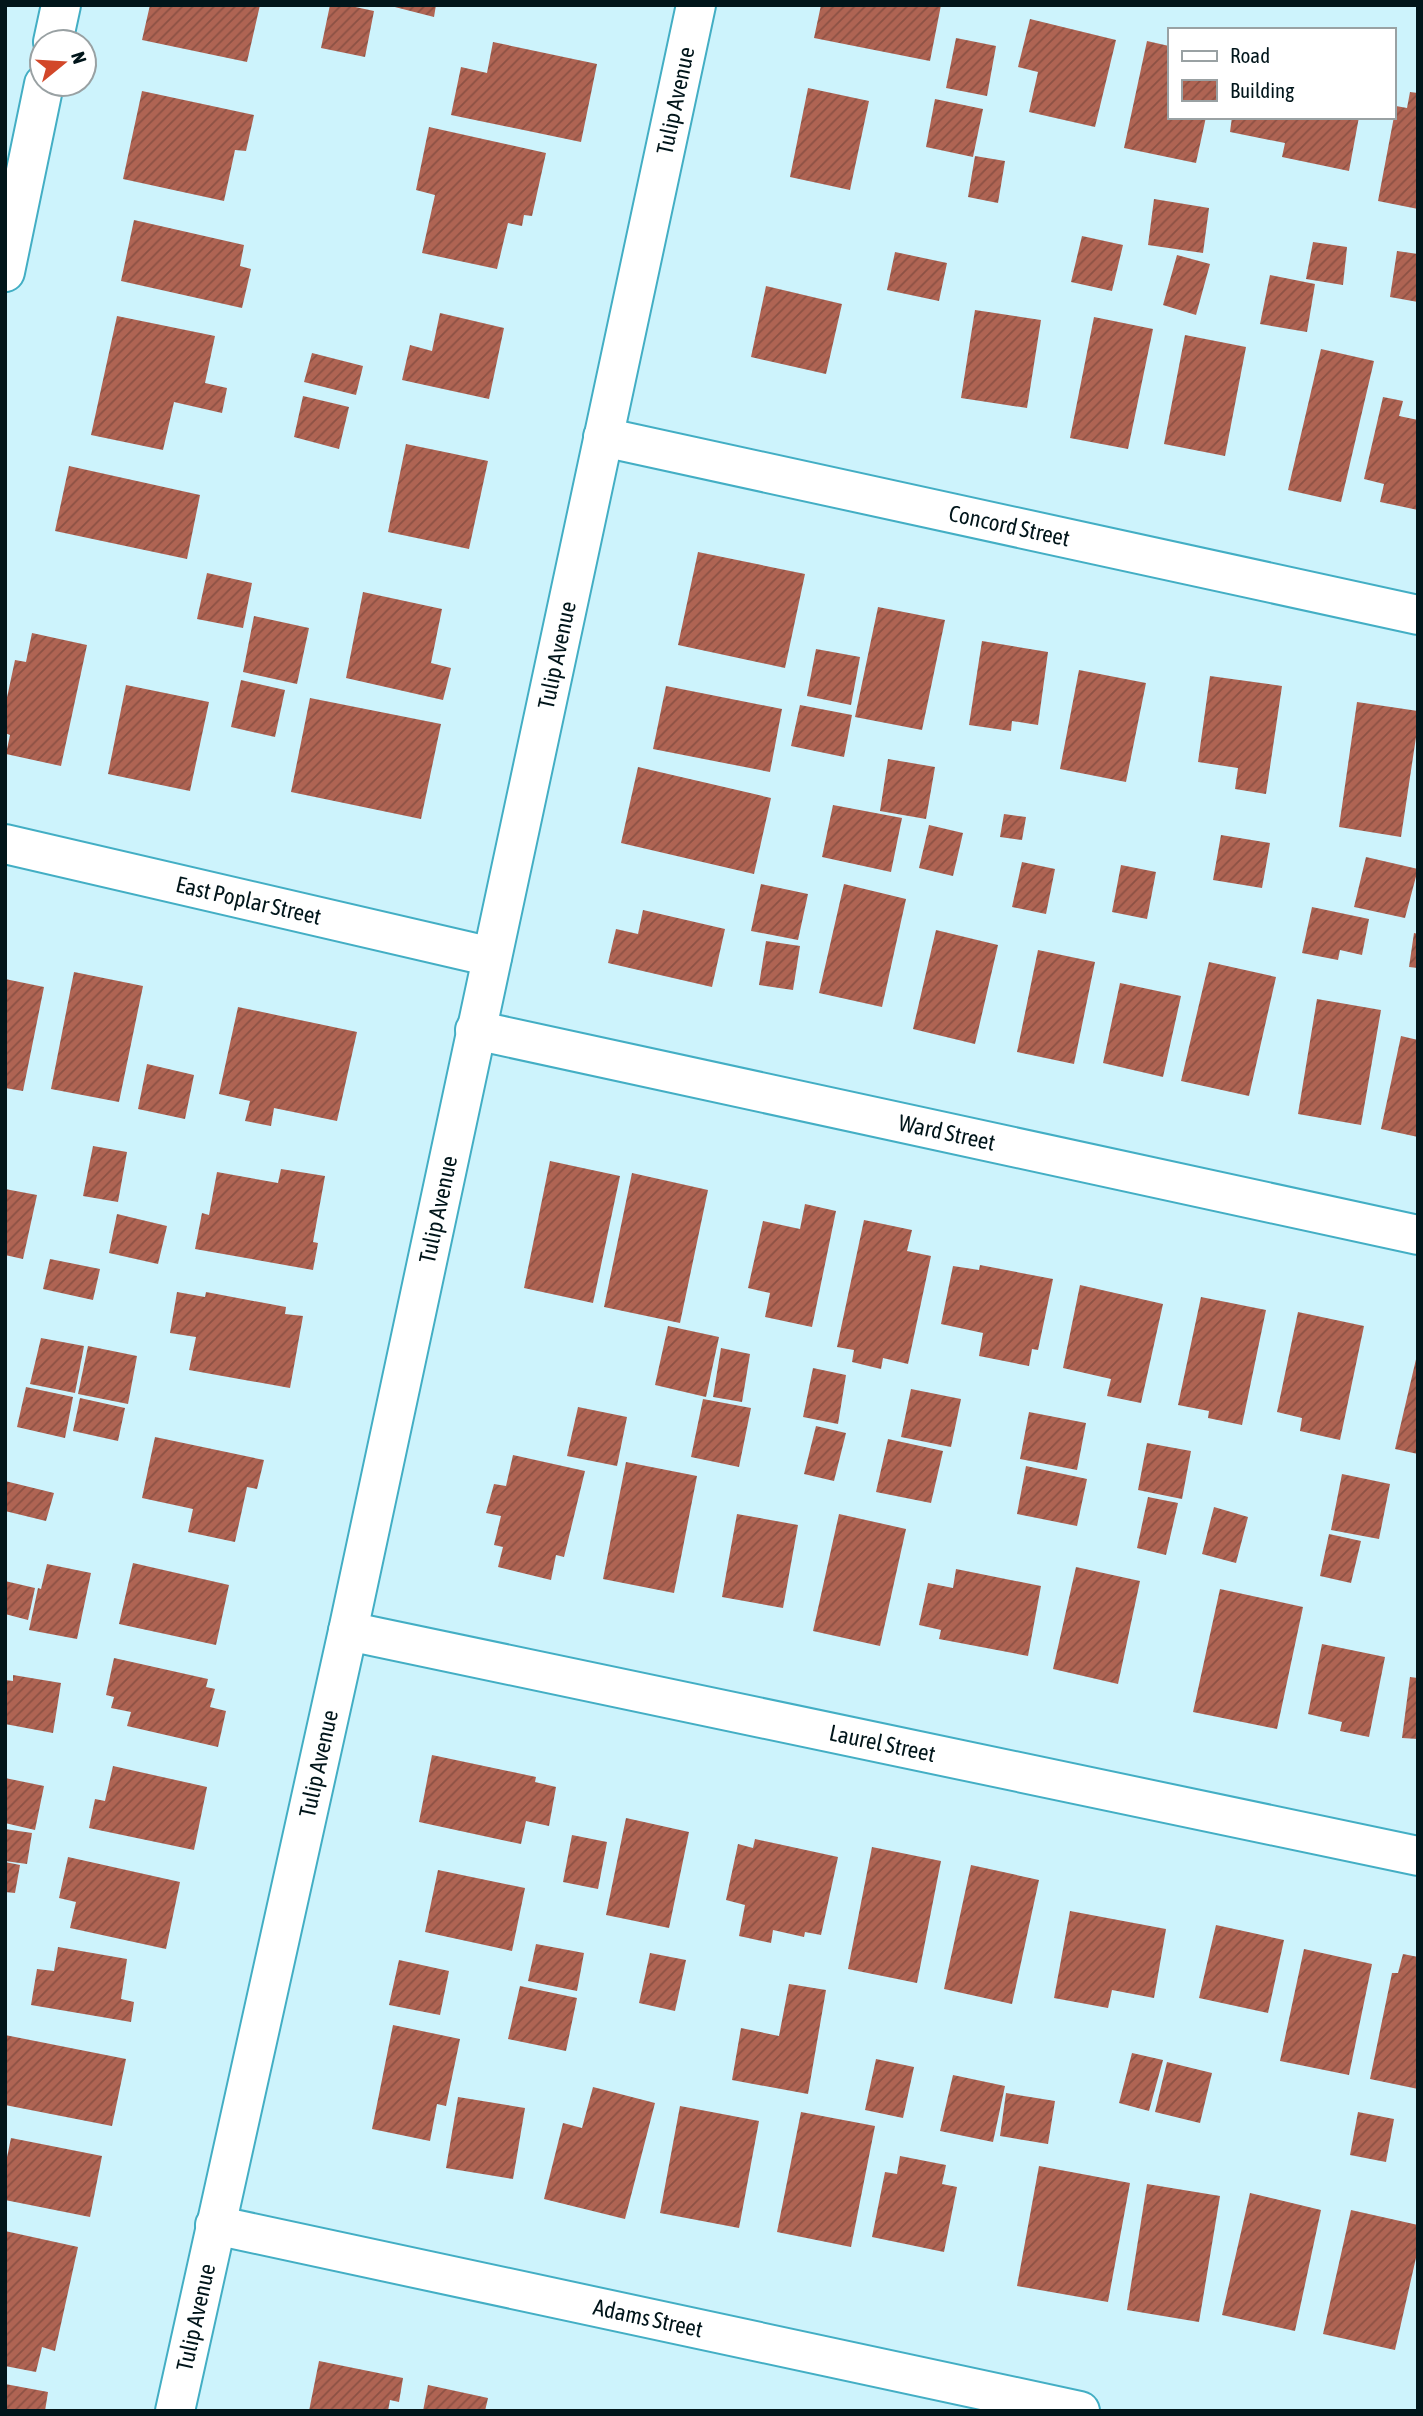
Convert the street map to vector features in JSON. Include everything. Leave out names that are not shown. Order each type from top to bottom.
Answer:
[{"type":"street","points":[[56,28],[61,5]]},
{"type":"street","name":"Tulip Avenue","points":[[175,2411],[348,1630],[696,5]]},
{"type":"street","points":[[5,272],[41,98]]},
{"type":"street","name":"Concord Street","points":[[603,437],[1418,615]]},
{"type":"street","name":"East Poplar Street","points":[[5,844],[492,957]]},
{"type":"street","name":"Ward Street","points":[[475,1030],[1418,1235]]},
{"type":"street","name":"Laurel Street","points":[[348,1630],[1418,1856]]},
{"type":"street","name":"Adams Street","points":[[215,2225],[1080,2411]]},
{"type":"building","points":[[150,5],[260,5],[247,62],[142,40]]},
{"type":"building","points":[[330,5],[346,5],[374,11],[365,57],[321,48]]},
{"type":"building","points":[[387,5],[436,5],[434,17]]},
{"type":"building","points":[[821,5],[941,5],[930,61],[814,38]]},
{"type":"building","points":[[1030,19],[1116,40],[1095,127],[1029,112],[1038,72],[1018,67]]},
{"type":"building","points":[[956,38],[996,46],[987,96],[946,88]]},
{"type":"building","points":[[1147,41],[1168,46],[1168,119],[1206,119],[1196,163],[1124,148]]},
{"type":"building","points":[[493,42],[597,64],[581,142],[451,115],[461,67],[487,73]]},
{"type":"building","points":[[808,88],[869,101],[850,190],[790,177]]},
{"type":"building","points":[[142,91],[254,115],[246,151],[235,150],[224,201],[123,179]]},
{"type":"building","points":[[1410,92],[1418,93],[1418,209],[1378,201],[1396,106],[1407,108]]},
{"type":"building","points":[[935,99],[983,109],[973,157],[926,147]]},
{"type":"building","points":[[1232,119],[1359,119],[1349,171],[1282,157],[1285,143],[1230,132]]},
{"type":"building","points":[[429,127],[546,153],[532,216],[524,215],[522,226],[508,223],[497,269],[422,253],[435,195],[416,190]]},
{"type":"building","points":[[975,156],[1005,161],[998,203],[968,197]]},
{"type":"building","points":[[1154,199],[1209,208],[1203,253],[1148,245]]},
{"type":"building","points":[[134,220],[244,245],[240,266],[251,269],[242,308],[121,281]]},
{"type":"building","points":[[1082,236],[1123,245],[1112,291],[1071,282]]},
{"type":"building","points":[[1313,242],[1347,247],[1343,285],[1306,279]]},
{"type":"building","points":[[1397,251],[1418,254],[1418,302],[1390,297]]},
{"type":"building","points":[[895,252],[947,263],[939,301],[887,290]]},
{"type":"building","points":[[1177,255],[1210,264],[1196,315],[1163,305]]},
{"type":"building","points":[[1270,275],[1315,284],[1307,332],[1260,324]]},
{"type":"building","points":[[766,286],[842,304],[826,374],[751,357]]},
{"type":"building","points":[[975,310],[1041,320],[1027,408],[961,398]]},
{"type":"building","points":[[440,313],[504,328],[489,399],[402,380],[410,345],[432,351]]},
{"type":"building","points":[[117,316],[215,336],[205,383],[227,388],[222,413],[174,402],[163,450],[91,435]]},
{"type":"building","points":[[1094,317],[1153,329],[1128,449],[1070,438]]},
{"type":"building","points":[[1185,335],[1246,347],[1225,456],[1164,444]]},
{"type":"building","points":[[1321,349],[1374,361],[1341,502],[1288,490]]},
{"type":"building","points":[[312,353],[363,366],[356,395],[304,382]]},
{"type":"building","points":[[303,396],[349,407],[339,449],[294,437]]},
{"type":"building","points":[[1383,397],[1403,401],[1399,416],[1418,420],[1418,510],[1380,502],[1384,484],[1364,479]]},
{"type":"building","points":[[406,444],[488,461],[469,549],[388,532]]},
{"type":"building","points":[[69,466],[200,495],[187,559],[55,531]]},
{"type":"building","points":[[698,552],[805,574],[785,668],[678,645]]},
{"type":"building","points":[[207,573],[252,583],[243,628],[197,619]]},
{"type":"building","points":[[363,592],[442,609],[431,663],[451,668],[443,700],[346,678]]},
{"type":"building","points":[[878,607],[945,620],[922,730],[855,717]]},
{"type":"building","points":[[254,616],[309,628],[297,684],[243,672]]},
{"type":"building","points":[[32,633],[87,645],[61,766],[6,754],[10,735],[5,733],[5,707],[15,660],[26,662]]},
{"type":"building","points":[[982,641],[1048,652],[1038,725],[1012,721],[1011,731],[969,725]]},
{"type":"building","points":[[816,649],[860,657],[851,705],[807,696]]},
{"type":"building","points":[[1079,670],[1146,683],[1126,782],[1060,769]]},
{"type":"building","points":[[1210,676],[1282,686],[1266,794],[1235,789],[1238,768],[1198,762]]},
{"type":"building","points":[[241,680],[285,690],[275,737],[231,727]]},
{"type":"building","points":[[126,685],[209,702],[190,791],[108,774]]},
{"type":"building","points":[[666,686],[782,709],[770,772],[653,749]]},
{"type":"building","points":[[310,698],[441,724],[421,819],[291,792]]},
{"type":"building","points":[[1357,702],[1418,711],[1401,837],[1339,827]]},
{"type":"building","points":[[800,705],[852,715],[844,757],[791,746]]},
{"type":"building","points":[[888,759],[935,767],[926,819],[880,811]]},
{"type":"building","points":[[638,767],[771,798],[754,874],[621,843]]},
{"type":"building","points":[[833,805],[902,818],[891,872],[822,857]]},
{"type":"building","points":[[1004,814],[1026,817],[1022,840],[1000,837]]},
{"type":"building","points":[[929,825],[963,833],[953,876],[919,868]]},
{"type":"building","points":[[1221,835],[1270,843],[1262,888],[1213,880]]},
{"type":"building","points":[[1366,857],[1418,869],[1405,918],[1354,907]]},
{"type":"building","points":[[1022,862],[1055,869],[1046,914],[1012,907]]},
{"type":"building","points":[[1121,865],[1156,872],[1147,919],[1112,912]]},
{"type":"building","points":[[761,884],[808,894],[798,940],[751,931]]},
{"type":"building","points":[[844,884],[906,899],[882,1007],[819,993]]},
{"type":"building","points":[[1312,907],[1369,919],[1362,955],[1340,950],[1338,960],[1302,953]]},
{"type":"building","points":[[643,910],[725,929],[712,987],[608,963],[616,929],[638,934]]},
{"type":"building","points":[[936,930],[998,945],[975,1044],[913,1029]]},
{"type":"building","points":[[1414,933],[1418,934],[1418,968],[1409,967]]},
{"type":"building","points":[[766,941],[800,946],[793,990],[759,985]]},
{"type":"building","points":[[1038,950],[1095,962],[1074,1064],[1017,1052]]},
{"type":"building","points":[[1209,962],[1276,977],[1249,1096],[1181,1081]]},
{"type":"building","points":[[74,972],[143,986],[119,1102],[51,1089]]},
{"type":"building","points":[[5,979],[44,987],[23,1091],[5,1088]]},
{"type":"building","points":[[1120,983],[1181,996],[1163,1077],[1103,1063]]},
{"type":"building","points":[[1317,999],[1381,1010],[1361,1125],[1298,1114]]},
{"type":"building","points":[[238,1007],[357,1032],[337,1121],[274,1108],[271,1126],[245,1121],[250,1101],[219,1094]]},
{"type":"building","points":[[1401,1036],[1418,1040],[1418,1137],[1381,1129]]},
{"type":"building","points":[[147,1064],[194,1075],[185,1119],[138,1109]]},
{"type":"building","points":[[93,1146],[127,1152],[118,1202],[83,1196]]},
{"type":"building","points":[[550,1161],[620,1176],[593,1303],[524,1288]]},
{"type":"building","points":[[281,1169],[325,1176],[313,1242],[318,1243],[313,1270],[195,1249],[202,1213],[209,1215],[217,1172],[278,1183]]},
{"type":"building","points":[[632,1173],[708,1190],[680,1323],[604,1307]]},
{"type":"building","points":[[5,1189],[37,1195],[23,1259],[5,1255]]},
{"type":"building","points":[[805,1204],[836,1211],[812,1327],[765,1317],[770,1293],[748,1288],[763,1221],[800,1229]]},
{"type":"building","points":[[117,1214],[167,1226],[158,1264],[109,1253]]},
{"type":"building","points":[[864,1220],[912,1230],[907,1251],[931,1256],[908,1364],[883,1358],[881,1369],[852,1362],[854,1350],[837,1347]]},
{"type":"building","points":[[50,1259],[100,1269],[93,1300],[43,1289]]},
{"type":"building","points":[[980,1265],[1053,1279],[1038,1350],[1032,1349],[1029,1366],[979,1356],[983,1333],[941,1324],[953,1266],[979,1270]]},
{"type":"building","points":[[1080,1285],[1163,1304],[1141,1403],[1107,1396],[1111,1379],[1063,1368]]},
{"type":"building","points":[[177,1292],[205,1297],[206,1292],[286,1307],[285,1314],[303,1316],[290,1388],[189,1370],[196,1337],[170,1333]]},
{"type":"building","points":[[1201,1297],[1266,1310],[1242,1425],[1208,1418],[1209,1411],[1178,1405]]},
{"type":"building","points":[[1298,1312],[1364,1326],[1340,1440],[1300,1431],[1302,1418],[1277,1412]]},
{"type":"building","points":[[668,1326],[719,1337],[706,1397],[655,1385]]},
{"type":"building","points":[[41,1338],[84,1346],[75,1393],[30,1384]]},
{"type":"building","points":[[88,1346],[137,1356],[128,1404],[78,1394]]},
{"type":"building","points":[[721,1348],[750,1354],[742,1402],[713,1397]]},
{"type":"building","points":[[1418,1355],[1418,1454],[1395,1449]]},
{"type":"building","points":[[813,1368],[846,1375],[838,1424],[803,1417]]},
{"type":"building","points":[[26,1387],[73,1397],[65,1438],[17,1427]]},
{"type":"building","points":[[911,1389],[961,1399],[951,1447],[901,1437]]},
{"type":"building","points":[[80,1398],[125,1408],[118,1441],[73,1431]]},
{"type":"building","points":[[703,1399],[751,1408],[739,1467],[691,1457]]},
{"type":"building","points":[[578,1407],[627,1417],[617,1466],[567,1456]]},
{"type":"building","points":[[1029,1412],[1086,1423],[1077,1470],[1020,1459]]},
{"type":"building","points":[[816,1426],[846,1433],[834,1481],[804,1474]]},
{"type":"building","points":[[155,1437],[264,1460],[257,1489],[247,1487],[235,1542],[188,1532],[193,1509],[142,1498]]},
{"type":"building","points":[[888,1439],[943,1451],[931,1503],[876,1492]]},
{"type":"building","points":[[1147,1443],[1191,1451],[1182,1499],[1138,1490]]},
{"type":"building","points":[[513,1455],[585,1471],[564,1557],[556,1555],[551,1580],[498,1567],[503,1547],[494,1545],[501,1516],[486,1513],[494,1484],[506,1486]]},
{"type":"building","points":[[626,1462],[697,1476],[674,1593],[603,1579]]},
{"type":"building","points":[[1026,1466],[1087,1479],[1077,1526],[1017,1514]]},
{"type":"building","points":[[1342,1474],[1390,1484],[1379,1539],[1331,1530]]},
{"type":"building","points":[[5,1481],[54,1493],[46,1521],[5,1511]]},
{"type":"building","points":[[1148,1497],[1178,1503],[1166,1555],[1137,1548]]},
{"type":"building","points":[[1214,1507],[1248,1517],[1236,1563],[1202,1554]]},
{"type":"building","points":[[737,1514],[798,1525],[783,1608],[722,1597]]},
{"type":"building","points":[[839,1514],[906,1529],[880,1646],[813,1631]]},
{"type":"building","points":[[1329,1534],[1361,1541],[1351,1583],[1320,1576]]},
{"type":"building","points":[[133,1563],[229,1585],[216,1645],[119,1624]]},
{"type":"building","points":[[47,1564],[91,1573],[77,1639],[29,1630],[38,1588],[41,1589]]},
{"type":"building","points":[[1076,1567],[1140,1581],[1118,1684],[1053,1669]]},
{"type":"building","points":[[956,1569],[1041,1586],[1028,1656],[939,1639],[941,1630],[919,1625],[928,1583],[953,1588]]},
{"type":"building","points":[[5,1581],[35,1588],[28,1620],[5,1614]]},
{"type":"building","points":[[1220,1589],[1303,1607],[1277,1729],[1193,1712]]},
{"type":"building","points":[[1322,1644],[1385,1657],[1369,1737],[1340,1731],[1342,1722],[1308,1714]]},
{"type":"building","points":[[114,1658],[208,1679],[206,1687],[215,1689],[210,1707],[226,1711],[218,1747],[127,1726],[131,1712],[111,1708],[114,1697],[106,1695]]},
{"type":"building","points":[[13,1675],[61,1683],[53,1733],[5,1724],[5,1680],[13,1681]]},
{"type":"building","points":[[1410,1677],[1418,1678],[1418,1739],[1402,1738]]},
{"type":"building","points":[[432,1755],[536,1777],[535,1782],[556,1787],[549,1826],[526,1821],[521,1844],[419,1822]]},
{"type":"building","points":[[113,1766],[207,1787],[194,1850],[89,1828],[95,1799],[105,1801]]},
{"type":"building","points":[[5,1778],[44,1786],[35,1830],[5,1823]]},
{"type":"building","points":[[626,1818],[689,1832],[669,1928],[606,1915]]},
{"type":"building","points":[[5,1829],[32,1833],[27,1864],[5,1861]]},
{"type":"building","points":[[572,1835],[607,1842],[598,1889],[563,1882]]},
{"type":"building","points":[[755,1839],[838,1857],[821,1935],[805,1932],[804,1937],[773,1930],[771,1943],[739,1936],[745,1905],[726,1900],[738,1844],[753,1848]]},
{"type":"building","points":[[872,1847],[941,1861],[917,1983],[848,1969]]},
{"type":"building","points":[[68,1857],[180,1882],[166,1949],[70,1928],[76,1902],[59,1898]]},
{"type":"building","points":[[5,1862],[20,1865],[15,1893],[5,1892]]},
{"type":"building","points":[[971,1865],[1039,1880],[1012,2004],[944,1989]]},
{"type":"building","points":[[438,1870],[525,1888],[512,1951],[425,1932]]},
{"type":"building","points":[[1070,1911],[1166,1929],[1154,1998],[1112,1990],[1108,2008],[1054,1998]]},
{"type":"building","points":[[1216,1925],[1284,1940],[1268,2013],[1199,1998]]},
{"type":"building","points":[[536,1944],[584,1953],[577,1991],[528,1981]]},
{"type":"building","points":[[58,1947],[127,1959],[121,1999],[134,2002],[131,2022],[31,2005],[37,1969],[54,1971]]},
{"type":"building","points":[[1304,1949],[1372,1964],[1349,2075],[1280,2061]]},
{"type":"building","points":[[650,1953],[686,1960],[675,2011],[639,2003]]},
{"type":"building","points":[[1403,1954],[1418,1957],[1418,2089],[1370,2079],[1392,1973],[1398,1973]]},
{"type":"building","points":[[399,1960],[449,1971],[440,2015],[389,2005]]},
{"type":"building","points":[[789,1984],[826,1990],[808,2094],[732,2080],[741,2028],[779,2036]]},
{"type":"building","points":[[520,1986],[577,1998],[566,2051],[508,2039]]},
{"type":"building","points":[[393,2025],[460,2039],[446,2106],[437,2104],[430,2141],[372,2129]]},
{"type":"building","points":[[5,2035],[126,2059],[112,2126],[5,2105]]},
{"type":"building","points":[[1132,2053],[1163,2060],[1149,2111],[1119,2103]]},
{"type":"building","points":[[876,2059],[914,2067],[903,2118],[865,2110]]},
{"type":"building","points":[[1167,2062],[1212,2073],[1200,2123],[1155,2112]]},
{"type":"building","points":[[953,2075],[1005,2086],[993,2142],[940,2131]]},
{"type":"building","points":[[593,2087],[655,2103],[625,2219],[544,2199],[563,2123],[582,2128]]},
{"type":"building","points":[[1006,2093],[1055,2101],[1048,2144],[1000,2136]]},
{"type":"building","points":[[458,2097],[525,2108],[513,2179],[446,2168]]},
{"type":"building","points":[[680,2106],[759,2121],[739,2228],[660,2213]]},
{"type":"building","points":[[801,2112],[875,2126],[851,2247],[777,2232]]},
{"type":"building","points":[[1358,2112],[1394,2119],[1386,2162],[1350,2155]]},
{"type":"building","points":[[11,2138],[102,2156],[90,2217],[5,2200],[5,2167]]},
{"type":"building","points":[[900,2156],[946,2165],[942,2184],[957,2187],[944,2252],[872,2237],[885,2172],[897,2174]]},
{"type":"building","points":[[1039,2166],[1130,2183],[1108,2302],[1017,2286]]},
{"type":"building","points":[[1147,2184],[1220,2196],[1199,2322],[1127,2310]]},
{"type":"building","points":[[1250,2193],[1321,2210],[1295,2331],[1222,2315]]},
{"type":"building","points":[[1351,2210],[1418,2225],[1418,2249],[1395,2350],[1323,2334]]},
{"type":"building","points":[[5,2231],[78,2247],[55,2351],[42,2347],[36,2372],[5,2366]]},
{"type":"building","points":[[319,2361],[403,2378],[399,2402],[390,2400],[388,2411],[309,2411]]},
{"type":"building","points":[[5,2384],[48,2392],[45,2411],[5,2411]]},
{"type":"building","points":[[428,2385],[488,2398],[485,2411],[423,2411]]}]
